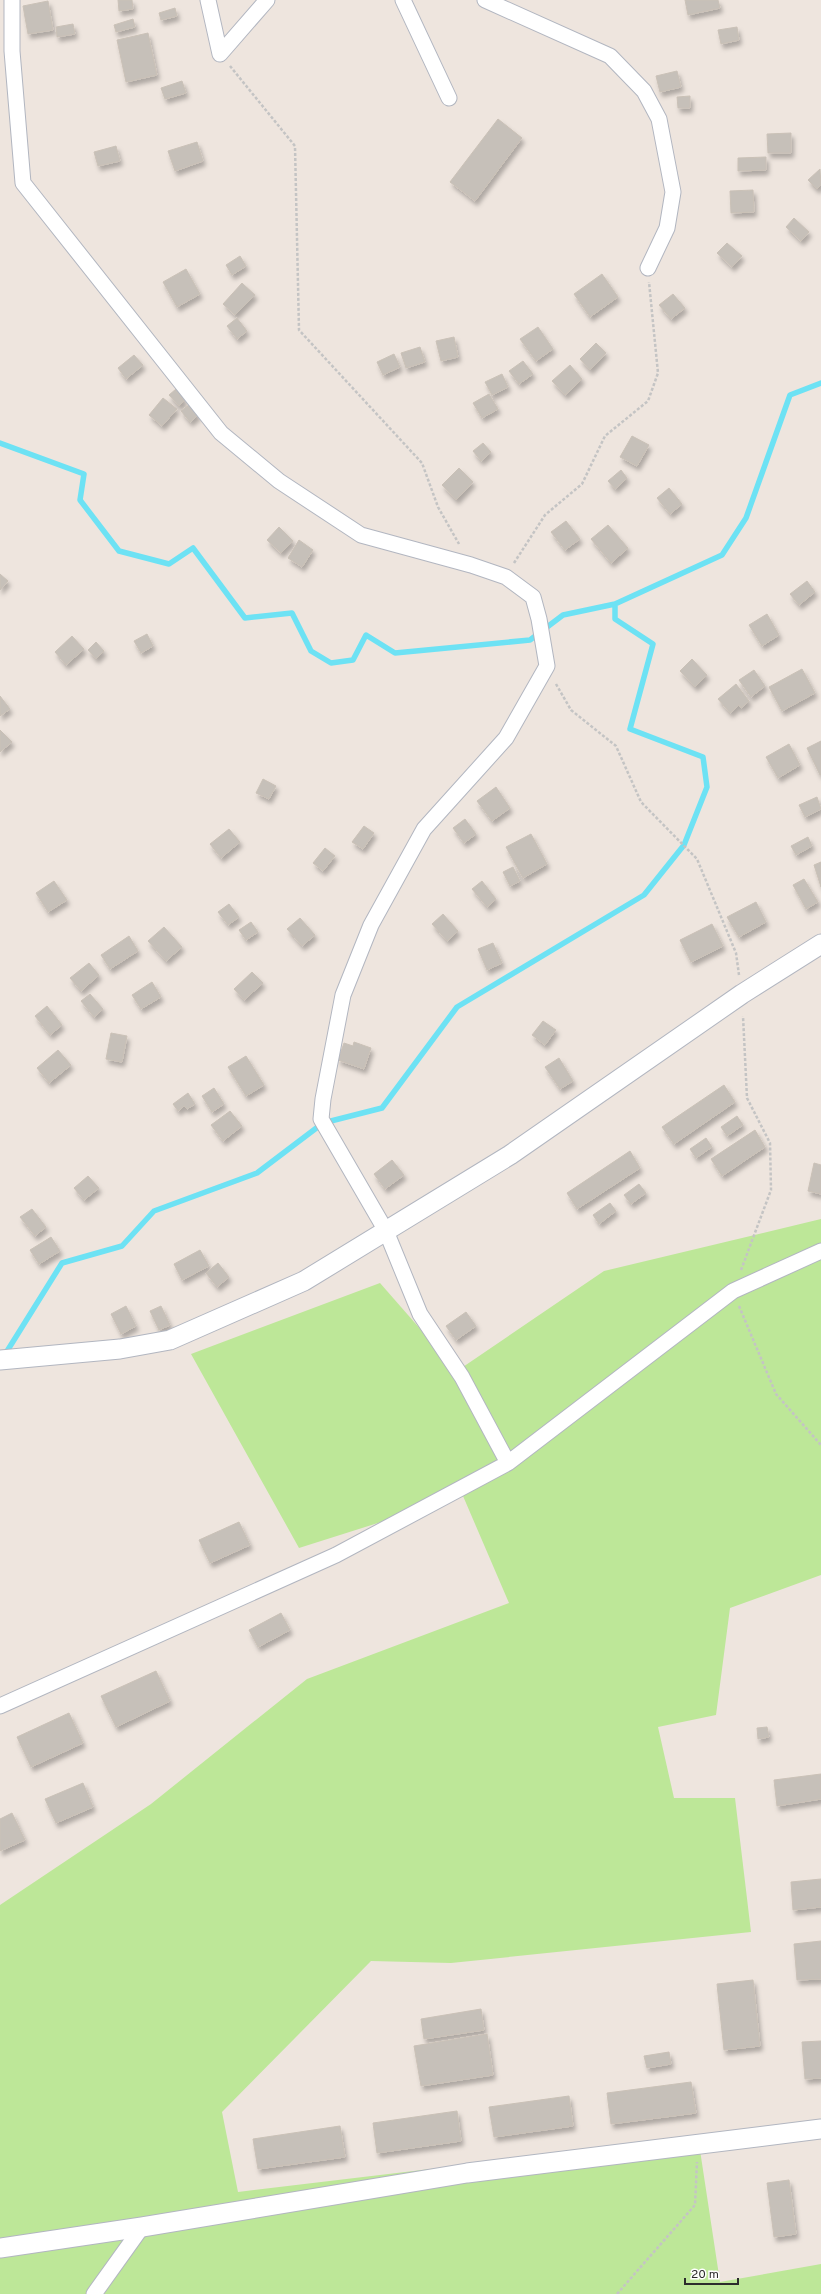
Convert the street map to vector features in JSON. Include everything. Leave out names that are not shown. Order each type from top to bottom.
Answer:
[{"type":"street","points":[[12,0],[12,50],[23,183],[221,433],[279,481],[361,536],[471,566],[506,578],[533,597],[539,619],[547,666],[506,738],[424,829],[371,925],[343,995],[323,1099],[321,1119],[386,1231],[420,1314],[462,1377],[508,1463]]},
{"type":"street","points":[[208,0],[220,54]]},
{"type":"street","points":[[220,54],[267,0]]},
{"type":"street","points":[[403,0],[449,98]]},
{"type":"street","points":[[485,0],[610,56],[644,91],[659,119],[673,192],[667,228],[648,268]]},
{"type":"street","points":[[0,1360],[120,1349],[170,1340],[304,1281],[528,1143],[742,994],[821,944]]},
{"type":"street","points":[[0,1706],[336,1555],[508,1463],[733,1291],[821,1251]]},
{"type":"street","points":[[0,2248],[142,2227],[467,2173],[698,2146],[821,2129]]},
{"type":"street","points":[[94,2294],[142,2227]]},
{"type":"path","points":[[220,54],[295,146],[299,330],[422,463],[438,507],[471,566]]},
{"type":"path","points":[[506,578],[545,515],[582,484],[605,436],[648,401],[658,373],[648,268]]},
{"type":"path","points":[[547,666],[571,710],[616,746],[641,802],[697,858],[736,953],[742,994],[747,1098],[770,1143],[771,1190],[733,1291],[776,1394],[821,1445]]},
{"type":"path","points":[[617,2294],[696,2205],[698,2146]]},
{"type":"green space","points":[[821,1219],[821,1575],[730,1608],[716,1715],[658,1727],[674,1798],[735,1798],[751,1932],[451,1963],[371,1961],[222,2112],[238,2192],[698,2137],[720,2282],[821,2264],[821,2294],[0,2294],[0,1905],[151,1804],[307,1679],[509,1603],[463,1496],[299,1548],[191,1354],[380,1283],[457,1371],[604,1271]]},
{"type":"building","points":[[118,0],[132,0],[133,9],[119,11]]},
{"type":"building","points":[[685,0],[718,0],[720,8],[688,15]]},
{"type":"building","points":[[48,1],[53,30],[28,34],[23,6]]},
{"type":"building","points":[[175,8],[177,16],[161,20],[159,13]]},
{"type":"building","points":[[133,19],[135,27],[116,32],[114,25]]},
{"type":"building","points":[[73,24],[75,34],[57,37],[56,27]]},
{"type":"building","points":[[737,27],[739,40],[721,44],[718,30]]},
{"type":"building","points":[[148,33],[157,75],[126,82],[117,40]]},
{"type":"building","points":[[677,71],[681,87],[660,92],[656,76]]},
{"type":"building","points":[[182,81],[186,93],[165,99],[161,88]]},
{"type":"building","points":[[690,96],[690,108],[678,108],[677,97]]},
{"type":"building","points":[[498,119],[522,138],[475,201],[450,182]]},
{"type":"building","points":[[791,133],[791,153],[768,153],[767,134]]},
{"type":"building","points":[[197,142],[203,161],[175,171],[168,151]]},
{"type":"building","points":[[116,146],[120,161],[98,166],[94,152]]},
{"type":"building","points":[[766,157],[766,170],[738,171],[738,158]]},
{"type":"building","points":[[820,169],[821,185],[817,189],[808,180]]},
{"type":"building","points":[[753,190],[754,212],[731,213],[730,191]]},
{"type":"building","points":[[794,218],[809,232],[801,241],[786,227]]},
{"type":"building","points":[[727,243],[742,256],[732,267],[717,253]]},
{"type":"building","points":[[240,256],[246,266],[232,275],[226,265]]},
{"type":"building","points":[[186,269],[200,294],[177,307],[163,282]]},
{"type":"building","points":[[602,274],[618,297],[590,317],[574,294]]},
{"type":"building","points":[[242,283],[255,295],[235,315],[223,304]]},
{"type":"building","points":[[673,294],[685,308],[671,319],[659,305]]},
{"type":"building","points":[[237,318],[247,331],[237,339],[227,326]]},
{"type":"building","points":[[538,327],[553,349],[536,361],[520,339]]},
{"type":"building","points":[[454,337],[458,357],[441,361],[436,341]]},
{"type":"building","points":[[596,343],[606,353],[590,370],[580,359]]},
{"type":"building","points":[[420,347],[425,362],[406,368],[401,353]]},
{"type":"building","points":[[394,354],[400,367],[383,375],[377,362]]},
{"type":"building","points":[[134,355],[143,365],[126,379],[118,368]]},
{"type":"building","points":[[523,361],[533,374],[519,384],[509,371]]},
{"type":"building","points":[[570,365],[582,379],[565,395],[552,381]]},
{"type":"building","points":[[502,374],[508,387],[492,395],[485,382]]},
{"type":"building","points":[[176,389],[185,400],[179,406],[169,395]]},
{"type":"building","points":[[489,394],[498,409],[482,418],[473,403]]},
{"type":"building","points":[[163,398],[177,409],[162,426],[149,415]]},
{"type":"building","points":[[190,404],[198,415],[190,422],[181,411]]},
{"type":"building","points":[[632,436],[649,445],[637,466],[620,457]]},
{"type":"building","points":[[483,443],[491,452],[481,461],[473,451]]},
{"type":"building","points":[[459,468],[473,482],[456,500],[442,485]]},
{"type":"building","points":[[621,470],[627,478],[615,489],[608,481]]},
{"type":"building","points":[[669,488],[682,504],[670,514],[657,498]]},
{"type":"building","points":[[566,521],[580,539],[565,550],[551,532]]},
{"type":"building","points":[[608,525],[628,548],[611,563],[591,539]]},
{"type":"building","points":[[279,527],[293,541],[281,553],[267,540]]},
{"type":"building","points":[[299,540],[313,550],[302,567],[288,558]]},
{"type":"building","points":[[0,574],[8,581],[0,590]]},
{"type":"building","points":[[807,581],[815,592],[799,605],[790,594]]},
{"type":"building","points":[[767,614],[779,635],[762,646],[749,625]]},
{"type":"building","points":[[147,634],[153,646],[141,653],[134,641]]},
{"type":"building","points":[[72,636],[84,649],[66,665],[55,652]]},
{"type":"building","points":[[96,642],[104,651],[96,659],[88,650]]},
{"type":"building","points":[[692,659],[707,675],[695,687],[680,671]]},
{"type":"building","points":[[802,669],[815,693],[782,711],[769,687]]},
{"type":"building","points":[[754,670],[765,686],[751,697],[739,680]]},
{"type":"building","points":[[736,684],[749,701],[741,708],[739,705],[730,713],[718,699]]},
{"type":"building","points":[[0,696],[10,709],[0,716]]},
{"type":"building","points":[[0,730],[12,742],[0,752]]},
{"type":"building","points":[[821,741],[821,774],[820,775],[807,748]]},
{"type":"building","points":[[789,744],[800,765],[778,778],[766,757]]},
{"type":"building","points":[[263,779],[276,786],[269,799],[256,793]]},
{"type":"building","points":[[496,787],[510,808],[492,821],[477,801]]},
{"type":"building","points":[[817,797],[821,809],[805,817],[799,805]]},
{"type":"building","points":[[465,819],[476,834],[464,843],[453,828]]},
{"type":"building","points":[[364,826],[374,833],[363,849],[352,842]]},
{"type":"building","points":[[229,829],[240,842],[221,858],[210,844]]},
{"type":"building","points":[[531,834],[547,864],[523,878],[506,847]]},
{"type":"building","points":[[808,837],[812,846],[796,855],[791,846]]},
{"type":"building","points":[[325,848],[335,856],[323,871],[313,863]]},
{"type":"building","points":[[821,862],[821,887],[814,865]]},
{"type":"building","points":[[513,867],[520,881],[510,886],[503,872]]},
{"type":"building","points":[[804,879],[818,902],[806,909],[793,885]]},
{"type":"building","points":[[54,881],[67,900],[48,912],[36,893]]},
{"type":"building","points":[[482,881],[496,899],[487,907],[472,889]]},
{"type":"building","points":[[756,902],[766,922],[739,937],[727,917]]},
{"type":"building","points":[[229,904],[239,917],[228,925],[218,912]]},
{"type":"building","points":[[443,914],[458,931],[447,941],[432,924]]},
{"type":"building","points":[[300,918],[315,935],[302,946],[287,929]]},
{"type":"building","points":[[251,922],[258,932],[246,940],[239,930]]},
{"type":"building","points":[[712,924],[723,946],[691,962],[680,940]]},
{"type":"building","points":[[164,927],[182,947],[166,961],[148,941]]},
{"type":"building","points":[[129,936],[138,951],[110,969],[101,955]]},
{"type":"building","points":[[493,943],[502,963],[487,970],[478,949]]},
{"type":"building","points":[[89,963],[99,975],[81,991],[70,978]]},
{"type":"building","points":[[252,972],[263,983],[244,1000],[234,989]]},
{"type":"building","points":[[152,982],[161,997],[141,1009],[132,995]]},
{"type":"building","points":[[90,994],[103,1009],[94,1017],[81,1001]]},
{"type":"building","points":[[47,1006],[62,1025],[50,1035],[35,1016]]},
{"type":"building","points":[[543,1021],[556,1030],[545,1045],[532,1035]]},
{"type":"building","points":[[111,1033],[127,1036],[122,1062],[106,1059]]},
{"type":"building","points":[[354,1042],[371,1048],[364,1069],[338,1060],[344,1043],[353,1046]]},
{"type":"building","points":[[58,1050],[71,1065],[49,1083],[37,1068]]},
{"type":"building","points":[[246,1056],[264,1085],[246,1096],[228,1067]]},
{"type":"building","points":[[559,1058],[573,1081],[560,1089],[545,1067]]},
{"type":"building","points":[[724,1085],[735,1102],[674,1144],[662,1127]]},
{"type":"building","points":[[214,1088],[224,1104],[212,1112],[202,1096]]},
{"type":"building","points":[[188,1093],[195,1104],[187,1109],[184,1106],[178,1111],[173,1104]]},
{"type":"building","points":[[230,1111],[242,1126],[223,1141],[211,1125]]},
{"type":"building","points":[[737,1116],[743,1125],[727,1136],[721,1127]]},
{"type":"building","points":[[755,1130],[765,1147],[722,1176],[711,1159]]},
{"type":"building","points":[[706,1138],[712,1147],[696,1158],[690,1149]]},
{"type":"building","points":[[630,1151],[640,1168],[577,1209],[567,1193]]},
{"type":"building","points":[[392,1160],[404,1175],[385,1189],[374,1174]]},
{"type":"building","points":[[814,1163],[821,1165],[821,1194],[808,1191]]},
{"type":"building","points":[[88,1176],[99,1188],[84,1200],[74,1188]]},
{"type":"building","points":[[639,1184],[646,1193],[631,1204],[624,1195]]},
{"type":"building","points":[[610,1203],[616,1211],[599,1224],[593,1215]]},
{"type":"building","points":[[32,1209],[46,1227],[35,1236],[20,1217]]},
{"type":"building","points":[[51,1237],[60,1251],[39,1264],[30,1250]]},
{"type":"building","points":[[200,1250],[209,1266],[182,1280],[174,1264]]},
{"type":"building","points":[[218,1263],[229,1277],[217,1287],[206,1273]]},
{"type":"building","points":[[126,1306],[136,1326],[121,1334],[111,1314]]},
{"type":"building","points":[[161,1306],[170,1325],[159,1330],[150,1311]]},
{"type":"building","points":[[466,1312],[476,1326],[456,1340],[446,1326]]},
{"type":"building","points":[[239,1522],[250,1545],[210,1563],[199,1540]]},
{"type":"building","points":[[281,1613],[290,1630],[258,1647],[249,1630]]},
{"type":"building","points":[[156,1671],[170,1701],[116,1727],[101,1696]]},
{"type":"building","points":[[69,1713],[83,1743],[31,1767],[17,1737]]},
{"type":"building","points":[[767,1727],[769,1737],[758,1739],[757,1728]]},
{"type":"building","points":[[821,1774],[821,1799],[777,1806],[774,1780]]},
{"type":"building","points":[[83,1783],[93,1807],[56,1823],[45,1799]]},
{"type":"building","points":[[12,1813],[25,1840],[0,1851],[0,1819]]},
{"type":"building","points":[[821,1879],[821,1907],[793,1910],[791,1882]]},
{"type":"building","points":[[821,1941],[821,1979],[797,1980],[794,1944]]},
{"type":"building","points":[[753,1980],[760,2046],[724,2050],[717,1984]]},
{"type":"building","points":[[481,2009],[484,2030],[424,2039],[421,2019]]},
{"type":"building","points":[[487,2034],[493,2075],[421,2086],[414,2046]]},
{"type":"building","points":[[821,2041],[821,2078],[805,2079],[802,2042]]},
{"type":"building","points":[[669,2052],[671,2064],[647,2068],[644,2056]]},
{"type":"building","points":[[691,2082],[696,2113],[611,2124],[607,2093]]},
{"type":"building","points":[[569,2096],[573,2126],[494,2137],[489,2107]]},
{"type":"building","points":[[457,2111],[461,2141],[377,2153],[373,2123]]},
{"type":"building","points":[[340,2126],[345,2157],[258,2169],[253,2139]]},
{"type":"building","points":[[789,2180],[796,2234],[774,2237],[767,2183]]},
{"type":"waterway","points":[[0,443],[84,474],[80,500],[119,551],[169,564],[193,548],[245,618],[292,613],[311,651],[331,663],[353,660],[366,635],[395,653],[530,640],[563,615],[615,604],[722,555],[746,518],[790,395],[821,383]]},
{"type":"waterway","points":[[4,1356],[62,1263],[122,1246],[154,1211],[257,1173],[323,1123],[382,1108],[457,1007],[644,895],[684,845],[707,787],[703,757],[630,729],[653,644],[615,619],[615,604]]}]
